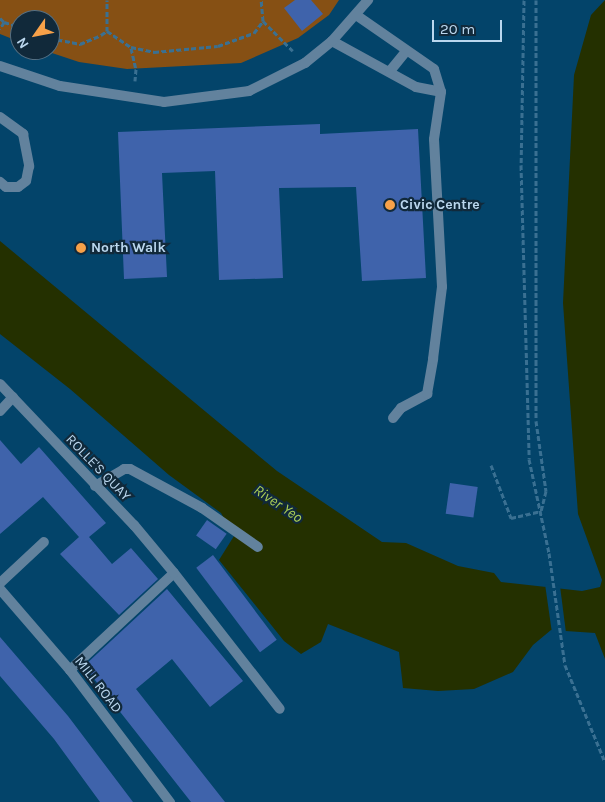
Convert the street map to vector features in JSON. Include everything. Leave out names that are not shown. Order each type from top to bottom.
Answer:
[{"type":"street","points":[[0,66],[60,86],[164,102],[249,91],[306,63],[332,41],[368,0]]},
{"type":"street","points":[[356,14],[406,51],[434,68],[441,92],[434,139],[442,287],[433,359],[427,394],[401,408],[393,418]]},
{"type":"street","points":[[332,41],[390,71],[416,87],[441,92]]},
{"type":"street","points":[[390,71],[406,51]]},
{"type":"street","points":[[0,117],[22,134],[29,166],[26,181],[18,187],[6,188],[0,182]]},
{"type":"street","name":"ROLLE'S QUAY","points":[[0,384],[134,525],[280,709]]},
{"type":"street","points":[[0,411],[13,398]]},
{"type":"street","points":[[96,486],[124,468],[130,469],[202,508],[258,547]]},
{"type":"street","points":[[0,583],[44,542]]},
{"type":"street","points":[[70,670],[174,573]]},
{"type":"street","name":"MILL ROAD","points":[[0,589],[70,670],[170,802]]},
{"type":"path","points":[[107,0],[107,31]]},
{"type":"path","points":[[261,0],[264,21],[306,63]]},
{"type":"path","points":[[524,0],[521,165],[529,459],[549,553],[565,665],[605,762]]},
{"type":"path","points":[[536,0],[536,422],[546,491],[541,511]]},
{"type":"path","points":[[0,18],[10,24]]},
{"type":"path","points":[[107,31],[131,47],[154,52],[218,46],[254,32],[264,21]]},
{"type":"path","points":[[0,29],[4,22]]},
{"type":"path","points":[[60,40],[80,44],[94,40],[107,31]]},
{"type":"path","points":[[131,47],[136,69],[132,98]]},
{"type":"path","points":[[491,465],[511,518],[541,511]]},
{"type":"shaded area","points":[[0,0],[339,0],[329,15],[298,38],[241,63],[127,69],[79,62],[60,56],[60,10],[10,10],[10,38],[0,34]]},
{"type":"water","name":"River Yeo","points":[[605,0],[605,659],[595,633],[551,630],[533,645],[513,672],[474,689],[438,691],[403,688],[399,652],[328,624],[321,642],[301,654],[284,641],[219,560],[234,536],[221,513],[169,475],[70,389],[0,334],[0,241],[277,471],[382,542],[406,543],[458,566],[494,573],[501,582],[582,591],[600,587],[602,580],[578,514],[563,303],[574,75],[591,15]]},
{"type":"pier","points":[[545,584],[560,586],[566,633],[552,633]]},
{"type":"building","points":[[295,0],[311,0],[323,14],[302,31],[284,8]]},
{"type":"building","points":[[320,124],[320,134],[418,129],[426,278],[362,281],[356,187],[279,188],[283,278],[219,280],[215,171],[162,173],[167,277],[124,279],[118,132]]},
{"type":"building","points":[[0,440],[21,464],[39,447],[106,523],[89,537],[112,564],[131,548],[158,579],[119,615],[60,554],[79,537],[43,497],[0,534]]},
{"type":"building","points":[[450,483],[478,487],[473,518],[446,514]]},
{"type":"building","points":[[207,520],[227,534],[216,549],[196,536]]},
{"type":"building","points":[[213,555],[277,640],[260,652],[196,568]]},
{"type":"building","points":[[167,589],[243,681],[210,707],[172,659],[136,689],[225,802],[191,802],[84,666]]},
{"type":"building","points":[[0,637],[68,716],[133,802],[100,802],[54,739],[0,676]]},
{"type":"place","name":"Civic Centre","points":[[390,205]]},
{"type":"place","name":"North Walk","points":[[81,248]]}]
